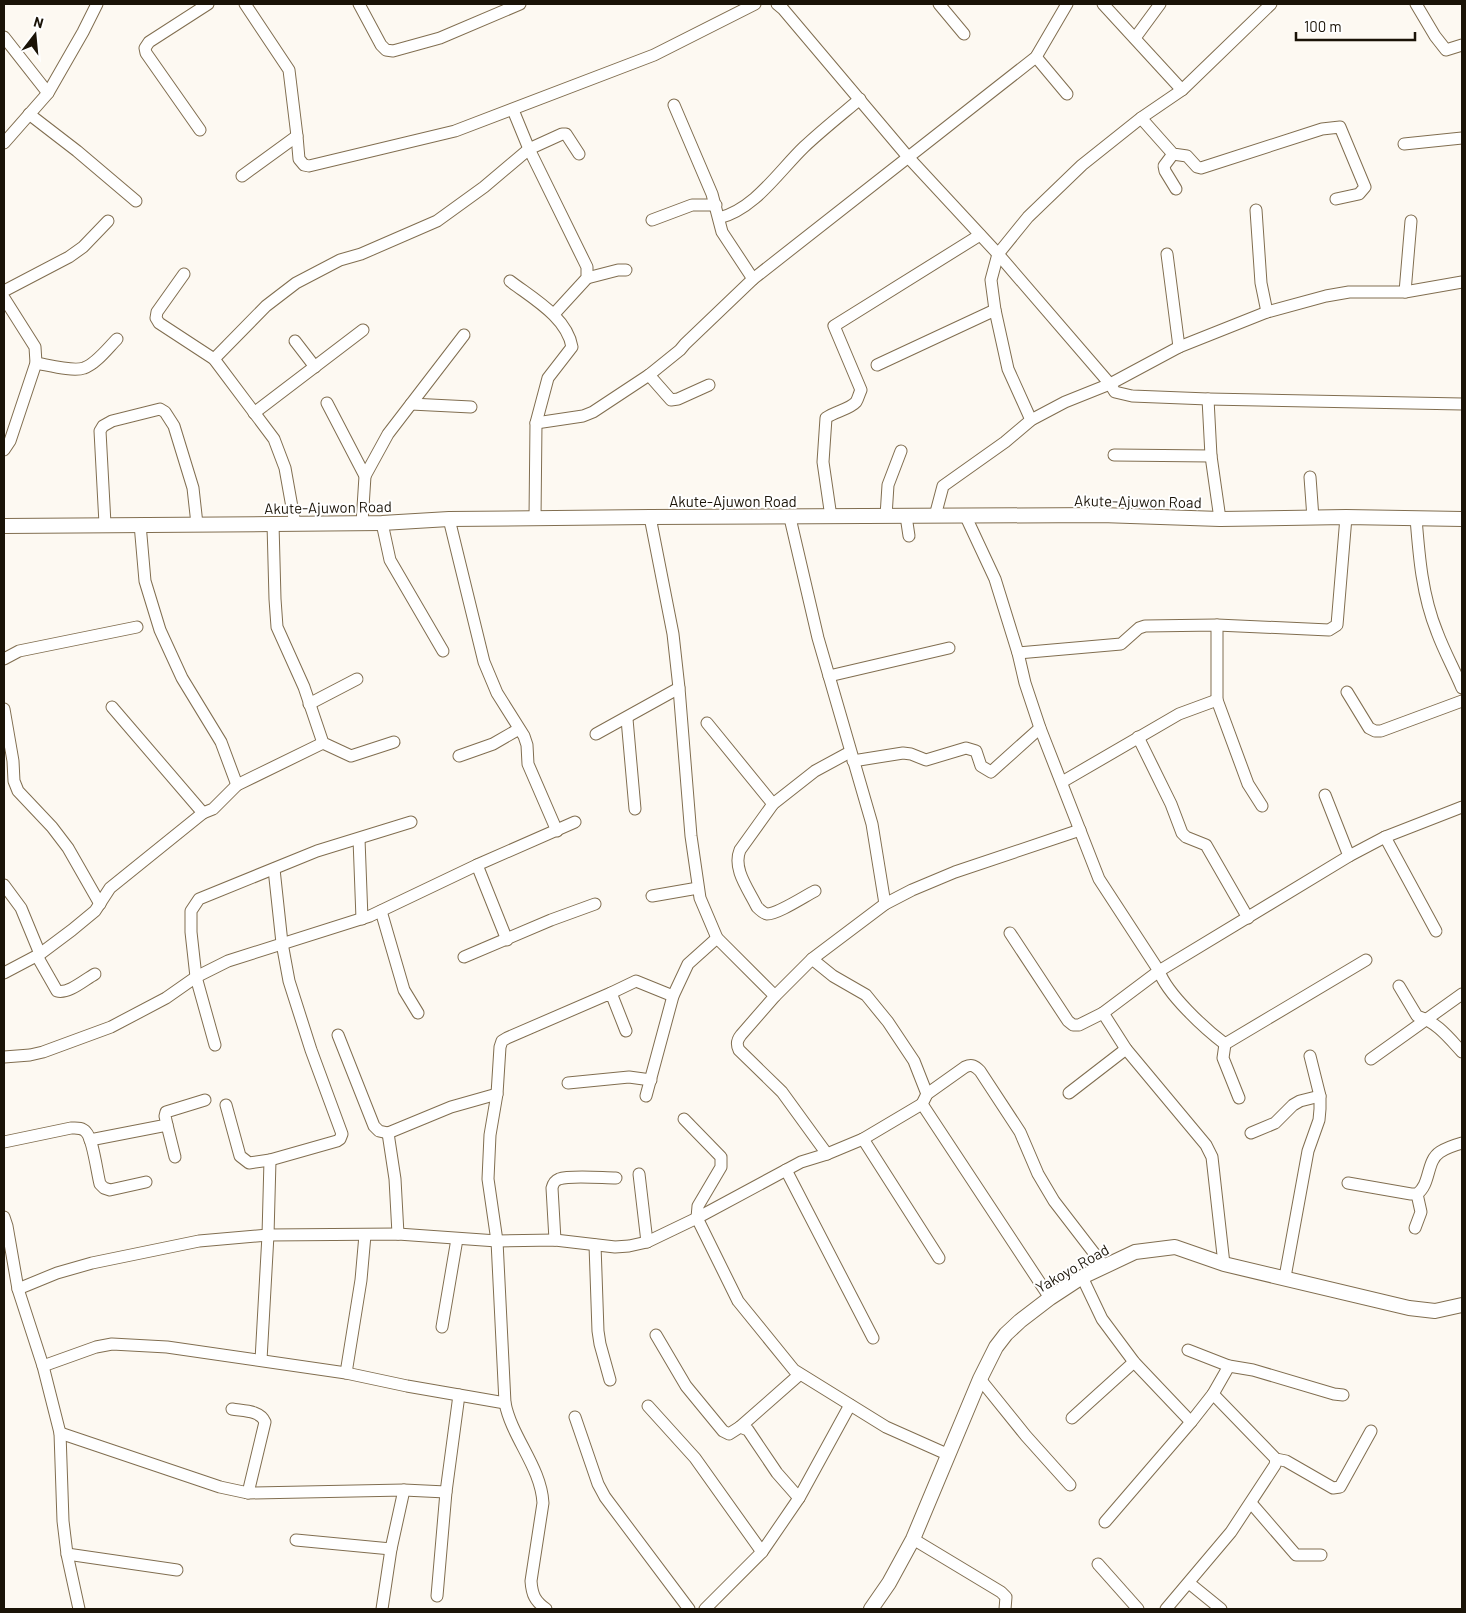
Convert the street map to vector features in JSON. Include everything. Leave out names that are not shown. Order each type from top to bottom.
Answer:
[{"type":"main road","name":"Akute-Ajuwon Road","points":[[4,526],[295,524],[449,519],[650,517],[1101,516],[1220,519],[1346,517],[1462,519]]},
{"type":"main road","name":"Yakoyo Road","points":[[871,1609],[889,1582],[913,1539],[991,1355],[1006,1334],[1050,1298],[1082,1277],[1135,1252],[1175,1247],[1224,1264],[1409,1308],[1435,1311],[1462,1305]]},
{"type":"street","points":[[4,143],[48,93],[97,4]]},
{"type":"street","points":[[245,4],[289,70],[298,136],[299,159],[304,165],[309,166],[455,131],[513,110],[654,55],[755,4]]},
{"type":"street","points":[[359,4],[381,46],[386,50],[393,51],[440,38],[520,4]]},
{"type":"street","points":[[939,4],[964,34]]},
{"type":"street","points":[[536,423],[584,416],[593,412],[649,374],[680,350],[753,278],[1036,57],[1068,4]]},
{"type":"street","points":[[1103,4],[1182,90]]},
{"type":"street","points":[[1135,38],[1160,4]]},
{"type":"street","points":[[1031,420],[1008,369],[994,310],[991,280],[998,254],[1028,217],[1082,165],[1141,118],[1182,90],[1271,4]]},
{"type":"street","points":[[1416,4],[1435,36],[1446,50],[1462,45]]},
{"type":"street","points":[[200,6],[149,42],[145,48],[146,54],[200,130]]},
{"type":"street","points":[[783,6],[908,157],[998,254],[1115,392],[1123,395],[1208,398],[1462,404]]},
{"type":"street","points":[[4,37],[48,93]]},
{"type":"street","points":[[1036,57],[1067,94]]},
{"type":"street","points":[[720,218],[731,215],[750,201],[804,147],[860,99]]},
{"type":"street","points":[[674,105],[716,205],[722,232],[753,278]]},
{"type":"street","points":[[513,110],[529,149],[587,267],[587,278]]},
{"type":"street","points":[[29,114],[77,151],[136,202]]},
{"type":"street","points":[[1141,118],[1173,154],[1187,156],[1197,167],[1205,168],[1322,129],[1340,127],[1365,186],[1359,194],[1336,199]]},
{"type":"street","points":[[214,359],[266,306],[296,283],[340,260],[361,254],[437,221],[484,187],[529,149],[562,134],[566,134],[579,154]]},
{"type":"street","points":[[242,176],[298,136]]},
{"type":"street","points":[[1404,144],[1462,138]]},
{"type":"street","points":[[1173,154],[1164,166],[1176,189]]},
{"type":"street","points":[[652,220],[692,205],[716,205]]},
{"type":"street","points":[[1256,210],[1261,283],[1267,312]]},
{"type":"street","points":[[4,291],[69,257],[83,247],[108,221]]},
{"type":"street","points":[[1405,292],[1411,221]]},
{"type":"street","points":[[831,517],[823,462],[826,418],[856,402],[861,390],[834,326],[980,235]]},
{"type":"street","points":[[1168,254],[1179,347]]},
{"type":"street","points":[[554,314],[587,278],[618,270],[626,270]]},
{"type":"street","points":[[184,274],[157,312],[156,318],[159,324],[214,359],[274,439],[284,468],[295,524]]},
{"type":"street","points":[[510,281],[554,314],[570,340],[572,347],[548,378],[536,423],[536,519]]},
{"type":"street","points":[[935,516],[943,486],[1005,442],[1031,420],[1065,402],[1110,384],[1179,347],[1267,312],[1349,292],[1405,292],[1462,282]]},
{"type":"street","points":[[4,298],[35,347],[36,356],[36,363],[10,441],[4,450]]},
{"type":"street","points":[[877,365],[994,310]]},
{"type":"street","points":[[254,413],[363,330]]},
{"type":"street","points":[[362,523],[365,476],[388,434],[464,335]]},
{"type":"street","points":[[36,363],[83,369],[90,365],[117,339]]},
{"type":"street","points":[[295,341],[315,367]]},
{"type":"street","points":[[649,374],[671,400],[678,399],[709,384]]},
{"type":"street","points":[[1208,398],[1211,456],[1220,519]]},
{"type":"street","points":[[327,403],[365,476]]},
{"type":"street","points":[[411,404],[471,407]]},
{"type":"street","points":[[105,524],[100,431],[103,426],[112,420],[160,410],[165,412],[174,426],[193,488],[197,524]]},
{"type":"street","points":[[886,516],[888,485],[901,451]]},
{"type":"street","points":[[1114,455],[1211,456]]},
{"type":"street","points":[[1310,477],[1313,518]]},
{"type":"street","points":[[906,516],[909,536]]},
{"type":"street","points":[[650,517],[673,634],[691,836],[700,898],[717,938],[775,996]]},
{"type":"street","points":[[966,517],[994,579],[1040,728],[1100,879],[1159,971],[1162,980],[1213,1036],[1225,1044]]},
{"type":"street","points":[[1018,653],[1121,644],[1139,628],[1145,626],[1217,625],[1329,630],[1337,625],[1346,517]]},
{"type":"street","points":[[790,518],[818,638],[866,799],[885,904]]},
{"type":"street","points":[[1416,518],[1421,569],[1431,613],[1436,631],[1462,688]]},
{"type":"street","points":[[449,519],[484,662],[497,693],[520,729],[527,745],[528,764],[557,831]]},
{"type":"street","points":[[382,522],[390,560],[443,651]]},
{"type":"street","points":[[140,524],[145,581],[160,630],[182,678],[221,742],[237,785]]},
{"type":"street","points":[[273,524],[277,627],[304,687],[323,743],[351,756],[394,742]]},
{"type":"street","points":[[1217,625],[1217,700],[1248,784],[1262,806]]},
{"type":"street","points":[[4,660],[19,651],[137,627]]},
{"type":"street","points":[[829,676],[949,648]]},
{"type":"street","points":[[309,704],[357,679]]},
{"type":"street","points":[[596,734],[679,688]]},
{"type":"street","points":[[1347,692],[1369,728],[1375,731],[1381,731],[1462,702]]},
{"type":"street","points":[[1062,782],[1179,714],[1217,700]]},
{"type":"street","points":[[112,707],[203,813]]},
{"type":"street","points":[[4,709],[13,761],[14,781],[18,791],[52,827],[68,848],[100,904]]},
{"type":"street","points":[[627,718],[636,809]]},
{"type":"street","points":[[707,723],[773,804]]},
{"type":"street","points":[[815,891],[776,912],[768,914],[762,912],[757,907],[740,872],[737,856],[773,804],[815,771],[852,757],[903,753],[926,760],[966,748],[976,752],[982,766],[991,772],[1040,728]]},
{"type":"street","points":[[459,756],[493,744],[520,729]]},
{"type":"street","points":[[1138,737],[1171,804],[1182,833],[1206,845],[1248,918]]},
{"type":"street","points":[[4,973],[39,955],[95,911],[110,888],[203,813],[213,809],[237,785],[323,743]]},
{"type":"street","points":[[1325,795],[1349,856]]},
{"type":"street","points":[[1010,933],[1068,1021],[1073,1025],[1079,1025],[1102,1013],[1159,971],[1216,935],[1248,918],[1349,856],[1385,837],[1462,807]]},
{"type":"street","points":[[215,1045],[196,977],[191,911],[198,899],[317,851],[412,822]]},
{"type":"street","points":[[4,1057],[43,1052],[112,1027],[166,998],[196,977],[228,960],[381,912],[575,822]]},
{"type":"street","points":[[827,1154],[782,1092],[740,1050],[737,1045],[741,1034],[812,958],[885,904],[912,890],[955,872],[1080,830]]},
{"type":"street","points":[[1385,837],[1436,931]]},
{"type":"street","points":[[359,839],[362,919]]},
{"type":"street","points":[[477,866],[507,940]]},
{"type":"street","points":[[226,1105],[240,1156],[249,1163],[270,1160],[337,1141],[342,1134],[289,981],[282,943],[274,869]]},
{"type":"street","points":[[4,886],[21,908],[39,955],[57,991],[69,990],[95,974]]},
{"type":"street","points":[[652,896],[698,888]]},
{"type":"street","points":[[464,957],[550,920],[595,904]]},
{"type":"street","points":[[381,912],[404,990],[418,1013]]},
{"type":"street","points":[[646,1096],[673,996],[688,964],[717,938]]},
{"type":"street","points":[[812,958],[834,976],[866,996],[888,1022],[914,1061],[924,1099],[1050,1298]]},
{"type":"street","points":[[1225,1044],[1366,960]]},
{"type":"street","points":[[546,1609],[537,1603],[532,1593],[543,1503],[542,1493],[538,1479],[508,1417],[505,1403],[496,1241],[488,1179],[490,1135],[497,1094],[500,1047],[502,1041],[636,981],[673,996]]},
{"type":"street","points":[[1400,986],[1417,1016],[1428,1019],[1462,1052]]},
{"type":"street","points":[[611,992],[626,1031]]},
{"type":"street","points":[[1371,1059],[1462,994]]},
{"type":"street","points":[[1102,1013],[1126,1048],[1206,1145],[1212,1157],[1224,1264]]},
{"type":"street","points":[[338,1035],[374,1126],[379,1131],[388,1133],[452,1106],[497,1094]]},
{"type":"street","points":[[1225,1044],[1223,1058],[1239,1098]]},
{"type":"street","points":[[1069,1093],[1126,1048]]},
{"type":"street","points":[[1285,1277],[1308,1151],[1319,1120],[1320,1096],[1310,1056]]},
{"type":"street","points":[[18,1289],[57,1273],[92,1263],[199,1241],[268,1235],[398,1234],[496,1241],[555,1240],[595,1245],[629,1246],[647,1242],[697,1218],[801,1162],[827,1154],[863,1139],[924,1099],[970,1065],[976,1066],[1020,1132],[1038,1174],[1054,1200],[1104,1266]]},
{"type":"street","points":[[568,1083],[629,1077],[651,1080]]},
{"type":"street","points":[[1251,1133],[1274,1123],[1292,1105],[1320,1096]]},
{"type":"street","points":[[175,1158],[165,1116],[166,1112],[205,1100]]},
{"type":"street","points":[[684,1119],[721,1157],[722,1161],[718,1172],[698,1206],[697,1218],[738,1301],[799,1375],[886,1427],[949,1455]]},
{"type":"street","points":[[90,1140],[167,1125]]},
{"type":"street","points":[[4,1142],[71,1128],[80,1128],[86,1132],[90,1140],[100,1184],[104,1188],[110,1190],[146,1182]]},
{"type":"street","points":[[388,1133],[395,1179],[398,1234]]},
{"type":"street","points":[[863,1139],[939,1258]]},
{"type":"street","points":[[1417,1194],[1425,1184],[1435,1156],[1462,1142]]},
{"type":"street","points":[[261,1360],[270,1160]]},
{"type":"street","points":[[786,1170],[873,1338]]},
{"type":"street","points":[[639,1174],[647,1242]]},
{"type":"street","points":[[555,1240],[552,1188],[554,1182],[559,1179],[570,1178],[616,1178]]},
{"type":"street","points":[[1348,1183],[1417,1194]]},
{"type":"street","points":[[1415,1228],[1421,1212],[1417,1194]]},
{"type":"street","points":[[4,1217],[18,1289],[43,1366],[60,1433],[63,1521],[67,1554],[79,1609]]},
{"type":"street","points":[[346,1373],[361,1280],[365,1235]]},
{"type":"street","points":[[442,1327],[457,1239]]},
{"type":"street","points":[[595,1245],[598,1331],[610,1380]]},
{"type":"street","points":[[1082,1277],[1102,1320],[1134,1362],[1191,1422]]},
{"type":"street","points":[[656,1335],[686,1386],[723,1431],[729,1434],[740,1427],[799,1375]]},
{"type":"street","points":[[43,1366],[96,1347],[112,1344],[166,1347],[346,1373],[505,1403]]},
{"type":"street","points":[[1188,1350],[1229,1366],[1253,1370],[1334,1394],[1344,1394]]},
{"type":"street","points":[[1072,1418],[1134,1362]]},
{"type":"street","points":[[1105,1522],[1191,1422],[1213,1394],[1229,1366]]},
{"type":"street","points":[[980,1379],[1026,1436],[1070,1485]]},
{"type":"street","points":[[1213,1394],[1276,1459],[1286,1461],[1333,1488],[1340,1487],[1371,1431]]},
{"type":"street","points":[[437,1596],[446,1492],[459,1395]]},
{"type":"street","points":[[705,1609],[762,1552],[799,1498],[850,1405]]},
{"type":"street","points":[[648,1406],[695,1458],[762,1552]]},
{"type":"street","points":[[232,1409],[256,1413],[263,1417],[265,1422],[248,1493]]},
{"type":"street","points":[[575,1417],[598,1484],[605,1497],[689,1609]]},
{"type":"street","points":[[740,1427],[748,1430],[777,1473],[799,1498]]},
{"type":"street","points":[[60,1433],[220,1487],[248,1493],[404,1490],[446,1492]]},
{"type":"street","points":[[1166,1609],[1231,1532],[1275,1465],[1276,1459]]},
{"type":"street","points":[[382,1609],[391,1549],[404,1490]]},
{"type":"street","points":[[1251,1503],[1296,1555],[1321,1555]]},
{"type":"street","points":[[913,1539],[1001,1592],[1006,1597],[1005,1609]]},
{"type":"street","points":[[296,1540],[391,1549]]},
{"type":"street","points":[[67,1554],[178,1570]]},
{"type":"street","points":[[1098,1564],[1138,1609]]},
{"type":"street","points":[[1188,1583],[1221,1609]]}]
